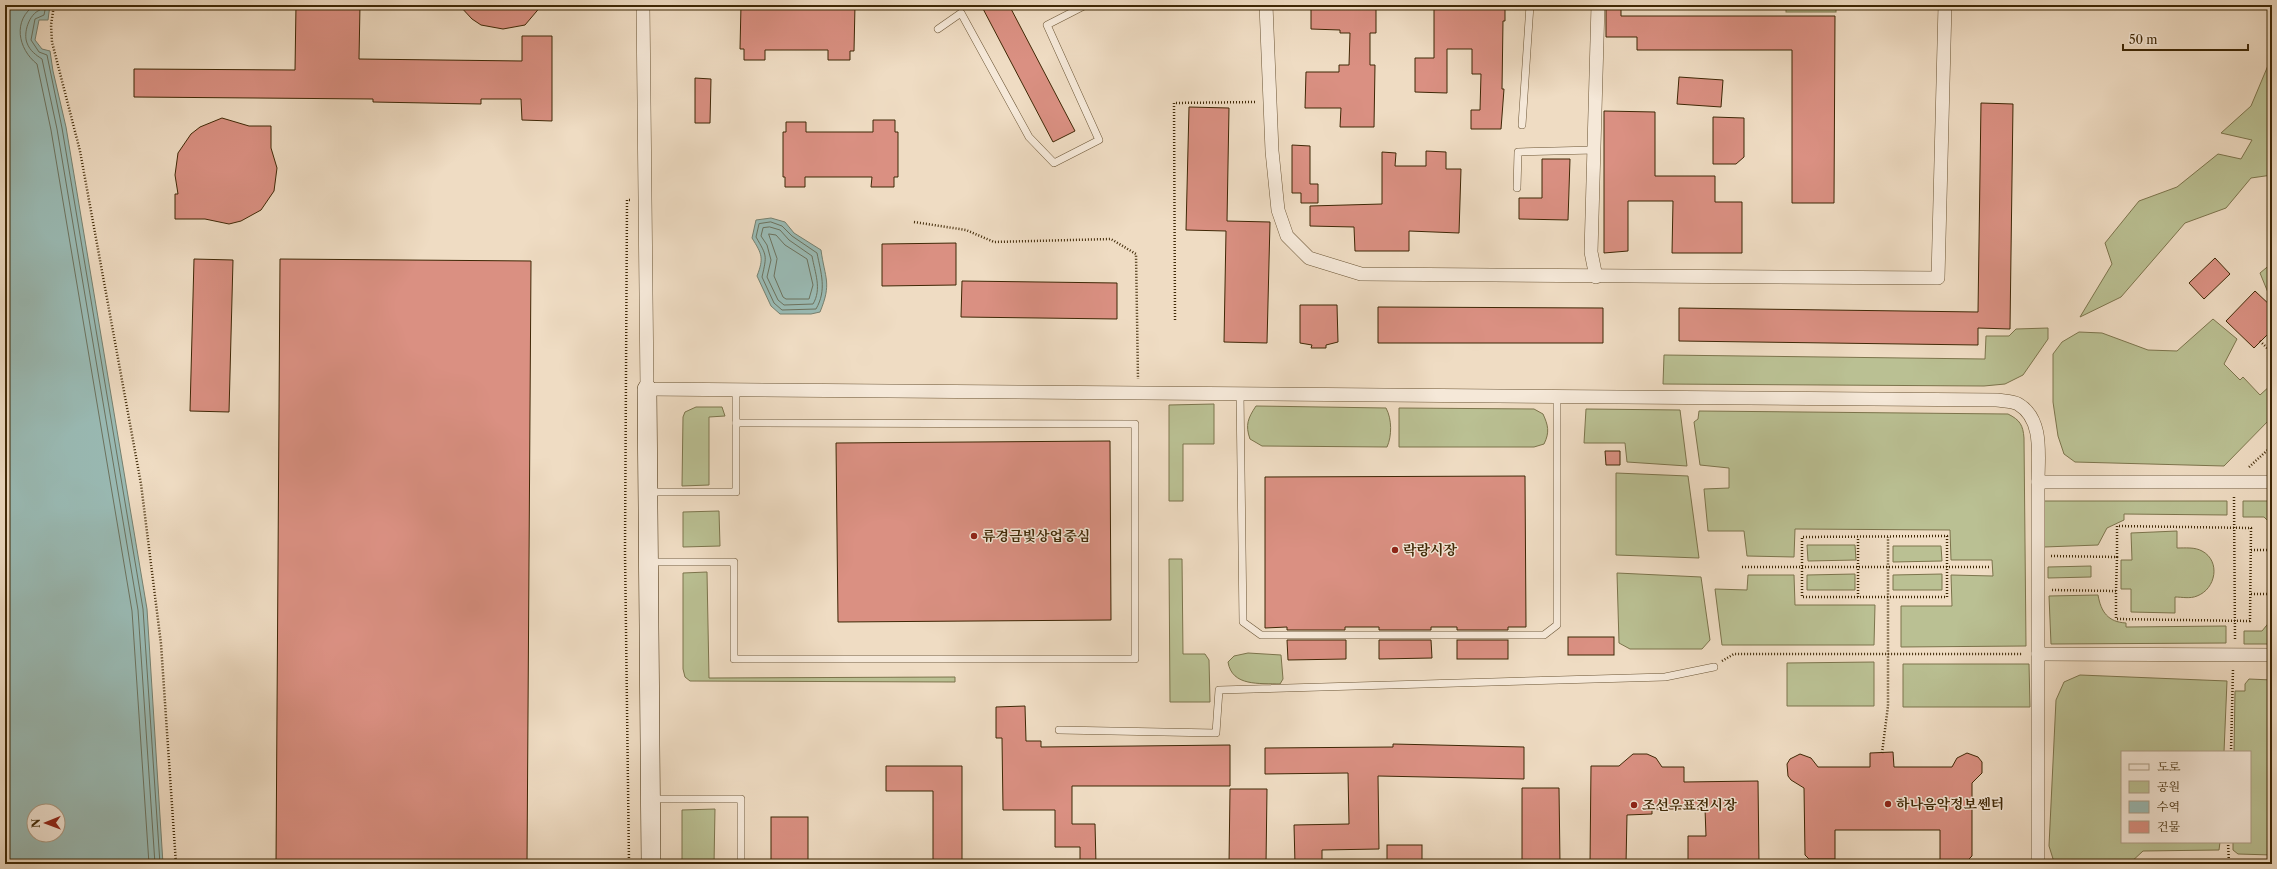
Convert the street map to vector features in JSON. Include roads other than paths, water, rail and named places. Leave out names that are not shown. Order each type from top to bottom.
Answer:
[{"type":"main road","points":[[647,389],[651,864]]},
{"type":"street","points":[[643,5],[647,389],[1240,392],[1997,400],[2018,404],[2033,418],[2038,439],[2038,864]]},
{"type":"street","points":[[1266,5],[1270,101],[1278,210],[1287,236],[1309,258],[1361,274],[1596,277],[1938,278],[1945,5]]},
{"type":"street","points":[[1596,277],[1591,252],[1598,5]]},
{"type":"street","points":[[2038,482],[2272,482]]},
{"type":"street","points":[[2038,654],[2272,655]]},
{"type":"lane","points":[[938,29],[961,13],[1030,137],[1054,163],[1098,140],[1047,25],[1086,5]]},
{"type":"lane","points":[[1522,125],[1530,5]]},
{"type":"lane","points":[[1517,188],[1518,152],[1594,150]]},
{"type":"lane","points":[[648,492],[736,492],[736,389]]},
{"type":"lane","points":[[1240,392],[1243,622],[1261,635],[1544,635],[1557,625],[1558,396]]},
{"type":"lane","points":[[649,562],[734,562],[734,659],[1135,659],[1135,424],[736,423]]},
{"type":"lane","points":[[1059,730],[1216,733],[1219,690],[1665,677],[1714,667]]},
{"type":"lane","points":[[651,800],[741,799],[741,864]]},
{"type":"water","points":[[5,5],[50,5],[48,20],[39,20],[35,40],[42,49],[50,51],[66,127],[147,609],[163,864],[5,864]]},
{"type":"water","points":[[771,218],[785,222],[794,233],[821,250],[827,287],[820,312],[811,314],[780,314],[771,306],[757,276],[761,265],[761,256],[752,238],[756,220]]},
{"type":"place","name":"류경금빛상업중심","points":[[974,536]]},
{"type":"place","name":"락랑시장","points":[[1395,550]]},
{"type":"place","name":"하나음악정보쎈터","points":[[1888,804]]},
{"type":"place","name":"조선우표전시장","points":[[1634,805]]}]
